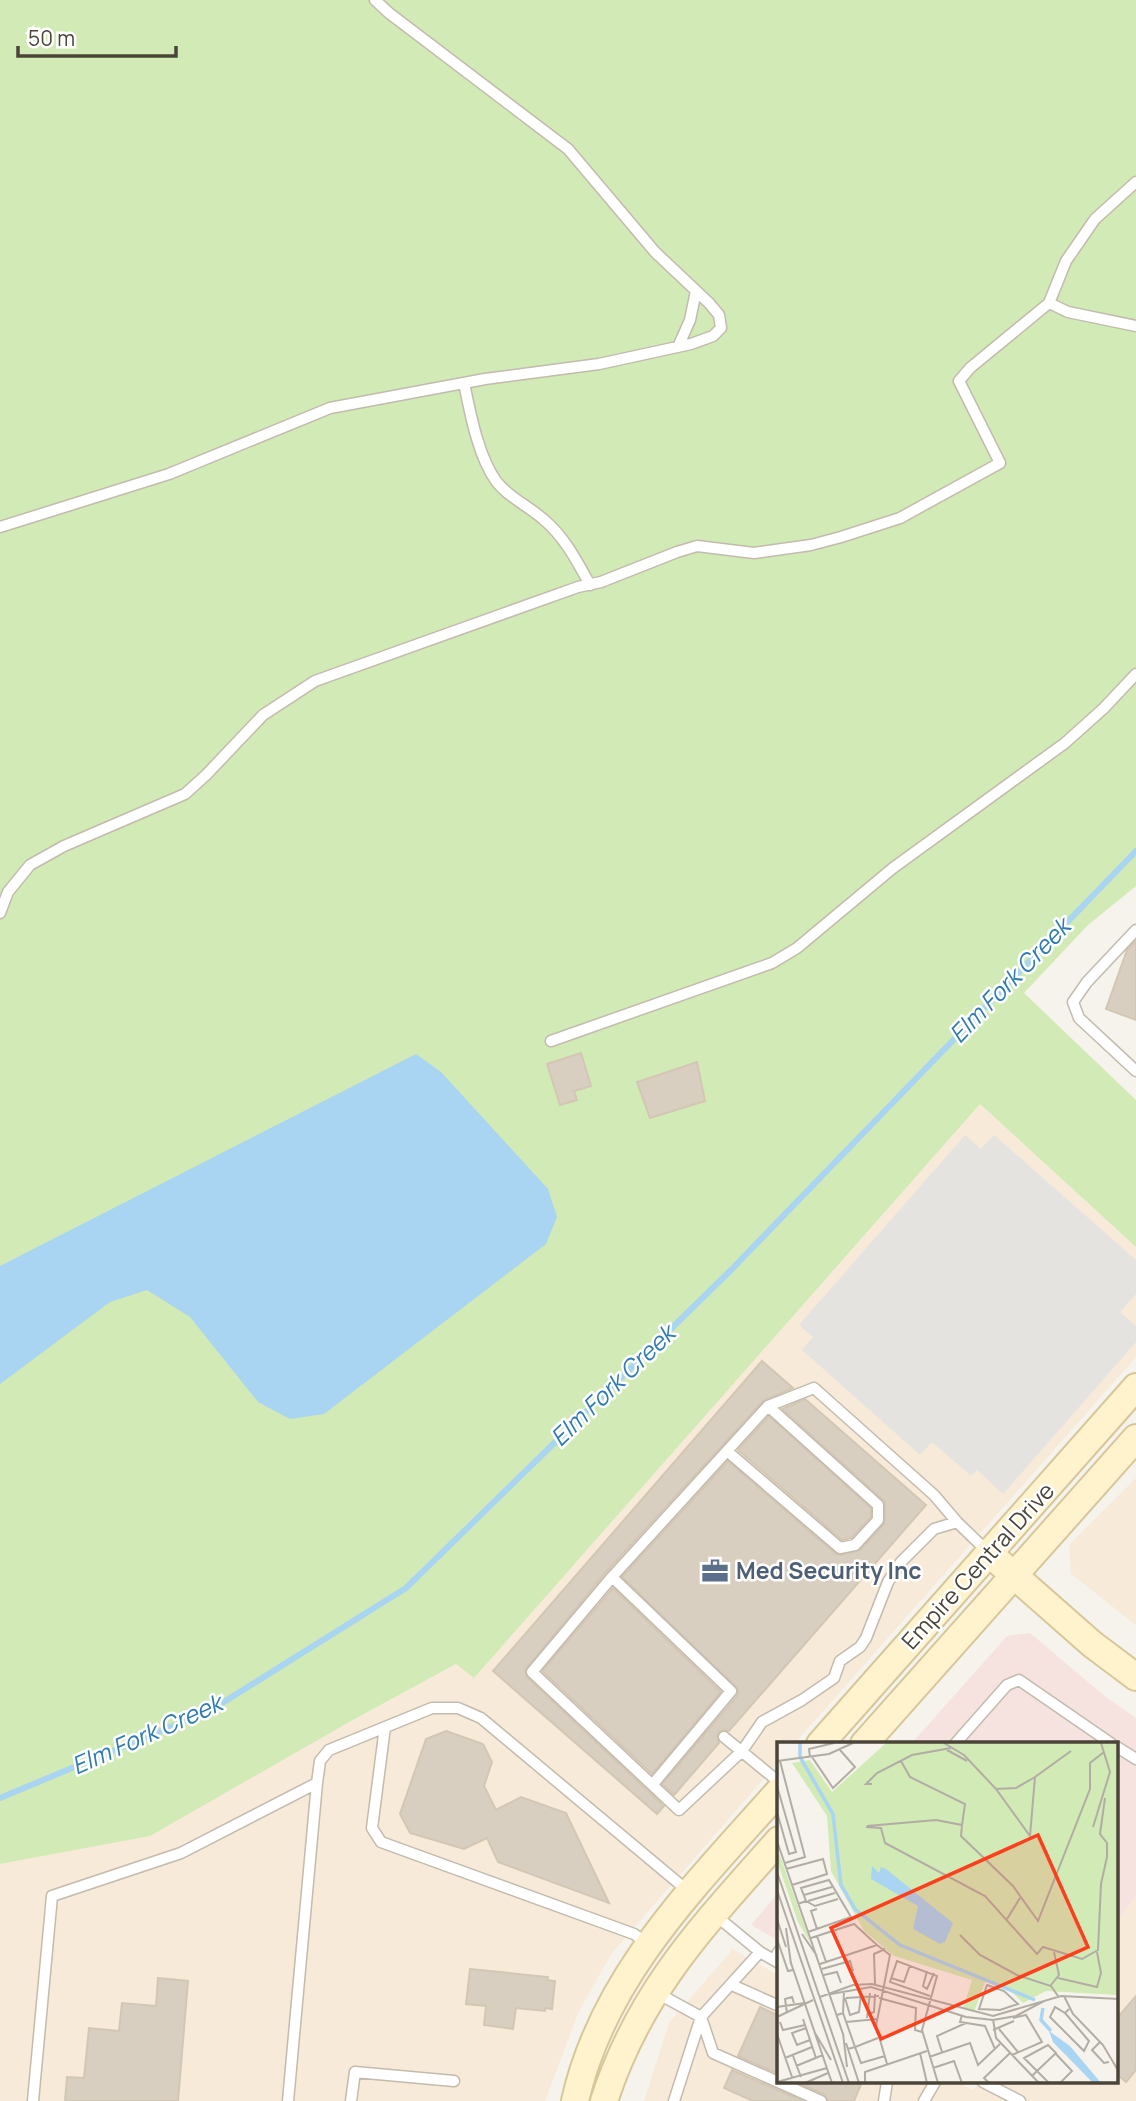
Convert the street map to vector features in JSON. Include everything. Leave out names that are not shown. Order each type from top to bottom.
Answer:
[{"type":"street","name":"Empire Central Drive","points":[[822,1742],[1136,1387]]},
{"type":"street","name":"Empire Central Drive","points":[[866,1742],[1136,1438]]},
{"type":"street","points":[[989,1553],[1092,1644],[1136,1676]]},
{"type":"street","points":[[575,2101],[593,2045],[618,1990],[647,1944],[689,1892],[777,1793]]},
{"type":"street","points":[[604,2101],[614,2069],[654,1991],[687,1944],[777,1842]]},
{"type":"street","points":[[689,1892],[714,1914]]},
{"type":"lane","points":[[0,527],[169,474],[330,408],[464,383],[599,364],[678,347],[713,336],[721,328],[719,315],[709,303],[655,252],[568,149],[419,37],[375,0]]},
{"type":"lane","points":[[0,913],[8,892],[30,865],[64,846],[185,794],[263,715],[315,681],[697,546],[754,553],[802,547],[841,537],[900,518],[1000,463],[959,381],[970,368],[1049,303],[1066,261],[1095,219],[1136,181]]},
{"type":"lane","points":[[678,347],[690,320],[696,291]]},
{"type":"lane","points":[[1049,303],[1068,312],[1136,326]]},
{"type":"lane","points":[[464,383],[471,418],[487,465],[497,482],[558,534],[573,553],[590,585]]},
{"type":"lane","points":[[551,1041],[772,963],[797,948],[894,869],[1065,743],[1136,674]]},
{"type":"lane","points":[[1136,930],[1087,982],[1073,1002],[1079,1018],[1136,1071]]},
{"type":"lane","points":[[957,1522],[934,1529],[901,1562],[888,1582],[866,1638],[860,1647],[840,1661],[834,1678],[762,1722],[742,1751],[679,1810],[532,1672],[612,1577],[768,1406],[814,1388],[934,1495],[989,1553]]},
{"type":"lane","points":[[727,1451],[840,1548],[855,1545],[878,1520],[878,1504],[768,1406]]},
{"type":"lane","points":[[612,1577],[732,1691],[653,1784]]},
{"type":"lane","points":[[957,1742],[1007,1685],[1019,1680],[1109,1742]]},
{"type":"lane","points":[[288,2101],[317,1783],[320,1761],[329,1750],[432,1708],[458,1708],[481,1718],[689,1892]]},
{"type":"lane","points":[[385,1727],[372,1829],[381,1842],[634,1934],[647,1944]]},
{"type":"lane","points":[[724,1737],[777,1780]]},
{"type":"lane","points":[[1118,1748],[1136,1759]]},
{"type":"lane","points":[[33,2101],[52,1896],[181,1853],[317,1783]]},
{"type":"lane","points":[[714,1914],[760,1952],[777,1958]]},
{"type":"lane","points":[[674,2101],[701,2017],[760,1952]]},
{"type":"lane","points":[[732,1984],[777,2005]]},
{"type":"lane","points":[[654,1991],[701,2017],[713,2053],[777,2081]]},
{"type":"lane","points":[[351,2101],[355,2072],[454,2081]]},
{"type":"lane","points":[[783,2084],[821,2101]]},
{"type":"lane","points":[[924,2101],[934,2084]]},
{"type":"lane","points":[[987,2084],[1020,2101]]},
{"type":"shaded area","points":[[980,1104],[1136,1247],[1136,1357],[796,1742],[777,1742],[777,1763],[612,1953],[579,2011],[545,2101],[0,2101],[0,1864],[150,1836],[457,1664],[474,1678]]},
{"type":"shaded area","points":[[965,1135],[981,1149],[994,1135],[1136,1260],[1136,1294],[1120,1312],[1136,1326],[1136,1342],[1003,1494],[977,1470],[971,1476],[932,1442],[920,1455],[802,1350],[813,1337],[799,1325]]},
{"type":"shaded area","points":[[1136,1478],[1136,1625],[1071,1574],[1069,1545]]},
{"type":"shaded area","points":[[1030,1633],[1106,1697],[1136,1718],[1136,1897],[1118,1919],[1118,1742],[913,1742],[1007,1636]]},
{"type":"shaded area","points":[[777,1894],[777,1940],[751,1925]]},
{"type":"shaded area","points":[[1136,1897],[1136,2101],[644,2101],[669,2023],[733,1949],[777,1975],[777,2084],[961,2084],[973,2090],[978,2084],[1118,2084],[1118,1919]]},
{"type":"green space","points":[[0,0],[1136,0],[1136,886],[1088,925],[1024,993],[1136,1100],[1136,1247],[980,1104],[474,1678],[456,1664],[150,1836],[0,1864]]},
{"type":"water","points":[[416,1054],[441,1072],[548,1189],[557,1217],[546,1244],[324,1414],[290,1419],[258,1402],[190,1317],[147,1290],[110,1302],[0,1384],[0,1266]]},
{"type":"building","points":[[1136,941],[1136,1020],[1106,1009],[1127,950]]},
{"type":"building","points":[[581,1053],[591,1086],[574,1091],[577,1100],[560,1105],[547,1064]]},
{"type":"building","points":[[697,1062],[705,1101],[650,1118],[637,1082]]},
{"type":"building","points":[[762,1361],[793,1388],[763,1401],[606,1572],[525,1670],[527,1677],[664,1806],[657,1814],[493,1671]]},
{"type":"building","points":[[805,1399],[926,1505],[729,1731],[719,1732],[719,1743],[674,1795],[662,1784],[737,1696],[738,1689],[622,1577],[728,1461],[836,1554],[860,1550],[884,1524],[885,1502],[782,1409]]},
{"type":"building","points":[[769,1416],[871,1508],[871,1517],[851,1538],[842,1540],[738,1450]]},
{"type":"building","points":[[613,1588],[721,1692],[652,1774],[542,1671]]},
{"type":"building","points":[[446,1731],[483,1744],[492,1762],[484,1786],[496,1810],[521,1797],[566,1813],[609,1903],[498,1862],[487,1838],[464,1849],[410,1833],[400,1814],[426,1739]]},
{"type":"building","points":[[470,1969],[548,1977],[547,1980],[555,1981],[552,2009],[545,2008],[545,2011],[516,2008],[513,2029],[484,2025],[486,2006],[466,2004]]},
{"type":"building","points":[[158,1978],[188,1981],[178,2101],[65,2101],[67,2077],[84,2078],[89,2028],[119,2031],[122,2003],[156,2006]]},
{"type":"building","points":[[1136,1996],[1136,2070],[1126,2082],[1118,2075],[1118,2017]]},
{"type":"building","points":[[760,2007],[777,2015],[777,2073],[738,2056]]},
{"type":"building","points":[[732,2070],[803,2101],[753,2101],[724,2088]]},
{"type":"building","points":[[801,2084],[861,2084],[854,2101],[828,2101],[824,2094]]},
{"type":"waterway","name":"Elm Fork Creek","points":[[0,1798],[211,1710],[406,1588],[731,1270],[1136,851]]},
{"type":"place","name":"Med Security Inc","points":[[715,1571]]}]
